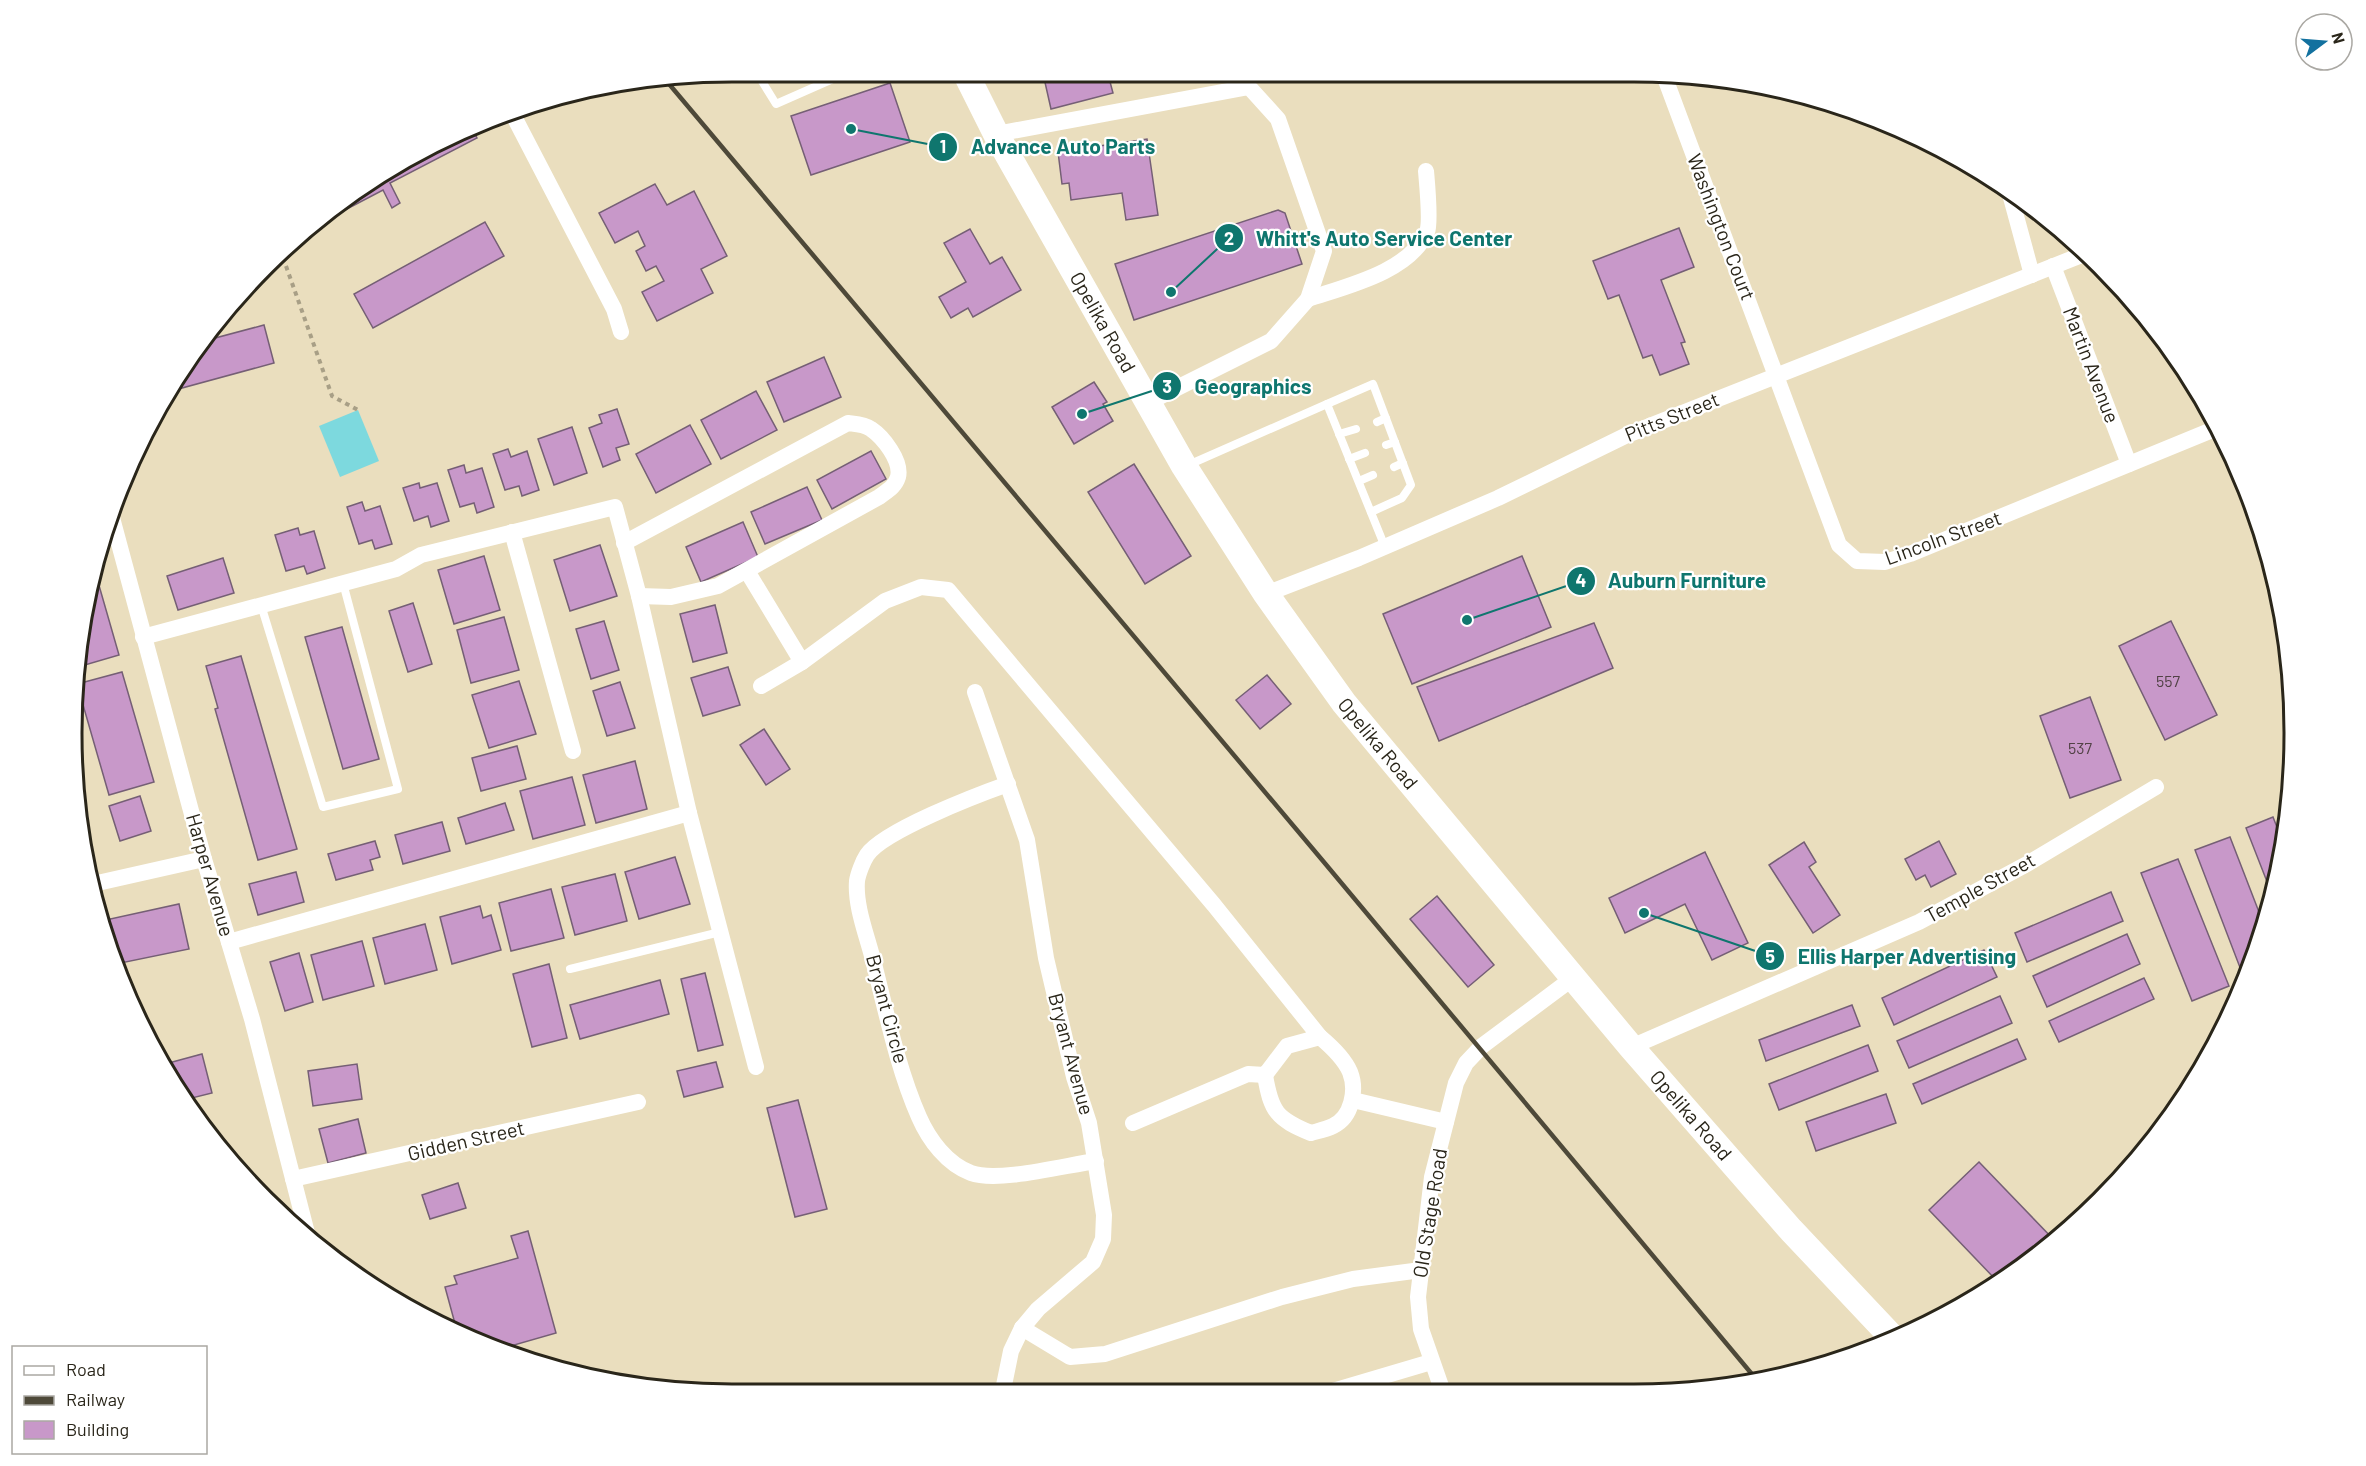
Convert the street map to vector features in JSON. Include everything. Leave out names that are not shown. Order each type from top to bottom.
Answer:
[{"type":"main road","name":"Opelika Road","points":[[970,82],[996,134],[1184,466],[1266,594],[1344,703],[1631,1047],[1791,1230],[1887,1332]]},
{"type":"street","name":"Washington Court","points":[[1667,84],[1776,375]]},
{"type":"street","points":[[996,134],[1249,87],[1278,119],[1324,251],[1308,299],[1271,341],[1149,402]]},
{"type":"street","points":[[516,120],[614,309],[621,332]]},
{"type":"street","points":[[1308,299],[1367,279],[1409,257],[1428,230],[1426,171]]},
{"type":"street","points":[[2013,206],[2032,275]]},
{"type":"street","name":"Pitts Street","points":[[1266,594],[1385,547],[1498,498],[1627,435],[2076,257]]},
{"type":"street","name":"Martin Avenue","points":[[2053,266],[2129,464]]},
{"type":"street","name":"Lincoln Street","points":[[1776,375],[1812,479],[1839,545],[1857,561],[1885,562],[1910,554],[2209,431]]},
{"type":"street","points":[[624,543],[848,423],[872,429],[896,460],[898,475],[892,488],[747,571],[718,586],[670,597],[639,596]]},
{"type":"street","points":[[142,637],[396,569],[421,555],[615,507],[639,596],[689,813],[756,1067]]},
{"type":"street","name":"Harper Avenue","points":[[115,530],[142,637],[204,859],[252,1019],[304,1222]]},
{"type":"street","points":[[512,532],[573,751]]},
{"type":"street","points":[[747,571],[802,662]]},
{"type":"street","points":[[762,686],[802,662],[885,601],[921,587],[948,590],[1214,905],[1320,1037],[1336,1050],[1350,1073],[1353,1100],[1347,1113],[1335,1125],[1311,1133],[1287,1123],[1275,1109],[1268,1094],[1265,1075],[1287,1046],[1320,1037]]},
{"type":"street","name":"Bryant Avenue","points":[[975,692],[1028,840],[1046,958],[1074,1077],[1089,1123],[1104,1215],[1103,1239],[1093,1262],[1038,1309],[1022,1329],[1011,1351],[1003,1384]]},
{"type":"street","name":"Bryant Circle","points":[[1008,784],[951,805],[886,839],[873,849],[867,855],[857,880],[860,906],[896,1049],[916,1108],[932,1139],[947,1159],[971,1173],[996,1176],[1096,1161]]},
{"type":"street","name":"Temple Street","points":[[1631,1047],[1919,922],[2027,864],[2156,787]]},
{"type":"street","points":[[229,942],[689,813]]},
{"type":"street","points":[[101,883],[204,859]]},
{"type":"street","name":"Old Stage Road","points":[[1440,1384],[1420,1329],[1418,1297],[1432,1177],[1456,1083],[1466,1063],[1482,1046],[1573,978]]},
{"type":"street","points":[[1133,1123],[1248,1074],[1265,1075]]},
{"type":"street","points":[[1353,1100],[1446,1122]]},
{"type":"street","name":"Gidden Street","points":[[293,1179],[638,1102]]},
{"type":"street","points":[[1022,1329],[1070,1357],[1105,1354],[1282,1297],[1353,1279],[1421,1270]]},
{"type":"street","points":[[1357,1384],[1431,1362]]},
{"type":"lane","points":[[762,82],[776,104],[826,82]]},
{"type":"lane","points":[[1184,466],[1373,384],[1381,420],[1390,444],[1398,465],[1411,485],[1402,498],[1371,512]]},
{"type":"lane","points":[[1327,404],[1385,547]]},
{"type":"lane","points":[[1339,434],[1356,429]]},
{"type":"lane","points":[[1349,459],[1365,453]]},
{"type":"lane","points":[[1359,481],[1373,475]]},
{"type":"lane","points":[[261,605],[323,807],[398,789],[343,583]]},
{"type":"lane","points":[[570,969],[720,932]]},
{"type":"path","points":[[286,266],[332,396],[358,410]]},
{"type":"water","points":[[358,410],[379,461],[340,477],[319,426]]},
{"type":"building","points":[[1045,82],[1110,82],[1113,93],[1051,109]]},
{"type":"building","points":[[890,83],[910,142],[811,175],[791,116]]},
{"type":"building","points":[[476,136],[477,138],[390,183],[400,203],[392,208],[383,190],[352,206],[408,170]]},
{"type":"building","points":[[1147,139],[1158,215],[1126,220],[1122,193],[1071,200],[1069,183],[1062,184],[1058,152]]},
{"type":"building","points":[[655,184],[667,205],[694,191],[727,256],[701,269],[713,293],[657,321],[642,292],[664,281],[656,266],[646,271],[636,251],[645,246],[638,231],[615,243],[599,213]]},
{"type":"building","points":[[1278,210],[1285,213],[1302,264],[1134,320],[1115,264]]},
{"type":"building","points":[[485,222],[504,256],[373,328],[354,294]]},
{"type":"building","points":[[1679,228],[1694,267],[1661,280],[1685,342],[1681,343],[1689,364],[1660,375],[1652,355],[1643,358],[1619,295],[1608,299],[1593,261]]},
{"type":"building","points":[[970,229],[990,264],[1002,257],[1021,290],[973,317],[968,308],[951,318],[939,297],[966,282],[944,243]]},
{"type":"building","points":[[264,325],[274,363],[182,388],[217,338]]},
{"type":"building","points":[[824,357],[841,397],[784,422],[767,382]]},
{"type":"building","points":[[1094,382],[1107,402],[1103,404],[1113,421],[1074,444],[1052,407]]},
{"type":"building","points":[[756,391],[777,430],[721,459],[701,420]]},
{"type":"building","points":[[617,409],[629,444],[616,448],[620,460],[603,467],[589,428],[602,423],[599,415]]},
{"type":"building","points":[[690,425],[711,464],[656,493],[636,454]]},
{"type":"building","points":[[572,427],[587,473],[554,485],[538,439]]},
{"type":"building","points":[[508,449],[511,457],[527,451],[539,490],[522,496],[519,486],[505,490],[493,454]]},
{"type":"building","points":[[871,451],[886,479],[832,509],[817,480]]},
{"type":"building","points":[[1134,464],[1191,556],[1145,584],[1088,492]]},
{"type":"building","points":[[464,465],[466,473],[482,468],[494,507],[477,513],[474,503],[460,507],[448,470]]},
{"type":"building","points":[[419,483],[420,488],[437,483],[449,521],[431,527],[428,516],[414,521],[403,488]]},
{"type":"building","points":[[807,487],[822,520],[765,544],[751,512]]},
{"type":"building","points":[[362,502],[365,511],[380,506],[392,544],[375,549],[372,540],[359,544],[347,507]]},
{"type":"building","points":[[743,522],[758,557],[701,582],[686,547]]},
{"type":"building","points":[[298,528],[300,535],[314,531],[325,568],[307,574],[304,566],[286,571],[275,535]]},
{"type":"building","points":[[600,545],[617,596],[570,611],[554,560]]},
{"type":"building","points":[[484,556],[500,610],[454,624],[438,570]]},
{"type":"building","points":[[1522,556],[1551,627],[1412,684],[1383,614]]},
{"type":"building","points":[[223,558],[234,593],[178,610],[167,576]]},
{"type":"building","points":[[100,587],[119,655],[86,665]]},
{"type":"building","points":[[413,603],[432,664],[408,672],[389,611]]},
{"type":"building","points":[[715,605],[727,653],[693,662],[680,614]]},
{"type":"building","points":[[504,617],[519,670],[471,683],[457,630]]},
{"type":"building","points":[[604,621],[619,670],[591,679],[576,629]]},
{"type":"building","points":[[2171,621],[2217,715],[2165,740],[2119,646]]},
{"type":"building","points":[[1594,623],[1613,668],[1439,741],[1417,687]]},
{"type":"building","points":[[342,627],[379,759],[343,769],[305,637]]},
{"type":"building","points":[[241,656],[297,849],[258,860],[215,709],[218,708],[206,666]]},
{"type":"building","points":[[728,667],[740,705],[703,716],[691,678]]},
{"type":"building","points":[[122,672],[154,782],[109,795],[83,706],[85,682]]},
{"type":"building","points":[[1267,675],[1291,704],[1260,729],[1236,700]]},
{"type":"building","points":[[519,681],[536,734],[489,748],[472,695]]},
{"type":"building","points":[[620,682],[635,728],[607,736],[593,691]]},
{"type":"building","points":[[2090,697],[2121,780],[2070,798],[2040,716]]},
{"type":"building","points":[[764,729],[790,769],[766,785],[740,745]]},
{"type":"building","points":[[517,746],[526,779],[481,791],[472,758]]},
{"type":"building","points":[[635,761],[647,809],[596,823],[583,775]]},
{"type":"building","points":[[572,777],[585,825],[533,839],[520,791]]},
{"type":"building","points":[[140,796],[151,831],[120,841],[109,806]]},
{"type":"building","points":[[505,803],[514,830],[466,844],[458,818]]},
{"type":"building","points":[[2273,817],[2277,826],[2266,880],[2246,828]]},
{"type":"building","points":[[442,822],[450,851],[403,864],[395,835]]},
{"type":"building","points":[[2230,837],[2258,910],[2240,967],[2195,850]]},
{"type":"building","points":[[375,841],[380,857],[370,860],[373,870],[336,880],[328,854]]},
{"type":"building","points":[[1939,841],[1956,874],[1931,887],[1925,875],[1916,880],[1905,859]]},
{"type":"building","points":[[1804,842],[1816,862],[1809,867],[1840,915],[1813,933],[1769,865]]},
{"type":"building","points":[[1705,852],[1748,943],[1712,960],[1685,904],[1625,933],[1609,898]]},
{"type":"building","points":[[675,857],[690,904],[639,919],[625,872]]},
{"type":"building","points":[[2178,859],[2229,986],[2192,1001],[2141,873]]},
{"type":"building","points":[[296,872],[304,902],[258,915],[249,884]]},
{"type":"building","points":[[615,874],[627,921],[575,935],[562,887]]},
{"type":"building","points":[[551,889],[564,938],[511,951],[499,903]]},
{"type":"building","points":[[2111,892],[2123,921],[2027,962],[2015,933]]},
{"type":"building","points":[[1437,896],[1494,965],[1468,987],[1410,919]]},
{"type":"building","points":[[179,904],[189,949],[125,962],[110,919]]},
{"type":"building","points":[[480,906],[483,918],[491,915],[501,950],[452,964],[440,917]]},
{"type":"building","points":[[425,924],[437,970],[385,984],[373,938]]},
{"type":"building","points":[[2127,934],[2140,964],[2047,1007],[2033,976]]},
{"type":"building","points":[[362,941],[374,986],[323,1000],[311,955]]},
{"type":"building","points":[[1984,950],[1997,977],[1894,1025],[1882,998]]},
{"type":"building","points":[[299,953],[313,1002],[285,1011],[270,962]]},
{"type":"building","points":[[549,964],[567,1038],[532,1047],[513,974]]},
{"type":"building","points":[[705,973],[723,1045],[698,1051],[681,979]]},
{"type":"building","points":[[2144,978],[2154,999],[2059,1042],[2049,1021]]},
{"type":"building","points":[[660,980],[669,1014],[580,1039],[570,1005]]},
{"type":"building","points":[[2000,996],[2012,1023],[1909,1068],[1897,1041]]},
{"type":"building","points":[[1852,1005],[1860,1026],[1766,1061],[1759,1040]]},
{"type":"building","points":[[2017,1039],[2026,1059],[1922,1104],[1913,1084]]},
{"type":"building","points":[[1868,1045],[1878,1071],[1779,1110],[1769,1084]]},
{"type":"building","points":[[202,1054],[212,1093],[194,1097],[172,1062]]},
{"type":"building","points":[[716,1062],[723,1087],[684,1097],[677,1071]]},
{"type":"building","points":[[357,1064],[362,1099],[313,1106],[308,1071]]},
{"type":"building","points":[[1886,1094],[1896,1123],[1816,1151],[1806,1122]]},
{"type":"building","points":[[798,1100],[827,1209],[795,1217],[767,1108]]},
{"type":"building","points":[[358,1119],[366,1153],[328,1163],[319,1129]]},
{"type":"building","points":[[1979,1162],[2048,1234],[1992,1275],[1929,1210]]},
{"type":"building","points":[[458,1183],[466,1208],[430,1219],[422,1195]]},
{"type":"building","points":[[528,1231],[556,1333],[514,1345],[454,1320],[445,1287],[457,1284],[454,1276],[518,1258],[511,1236]]},
{"type":"railway","points":[[671,86],[1751,1373]]},
{"type":"place","name":"Advance Auto Parts","points":[[851,129]]},
{"type":"place","name":"Whitt's Auto Service Center","points":[[1171,292]]},
{"type":"place","name":"Geographics","points":[[1082,414]]},
{"type":"place","name":"Auburn Furniture","points":[[1467,620]]},
{"type":"place","name":"Ellis Harper Advertising","points":[[1644,913]]}]
